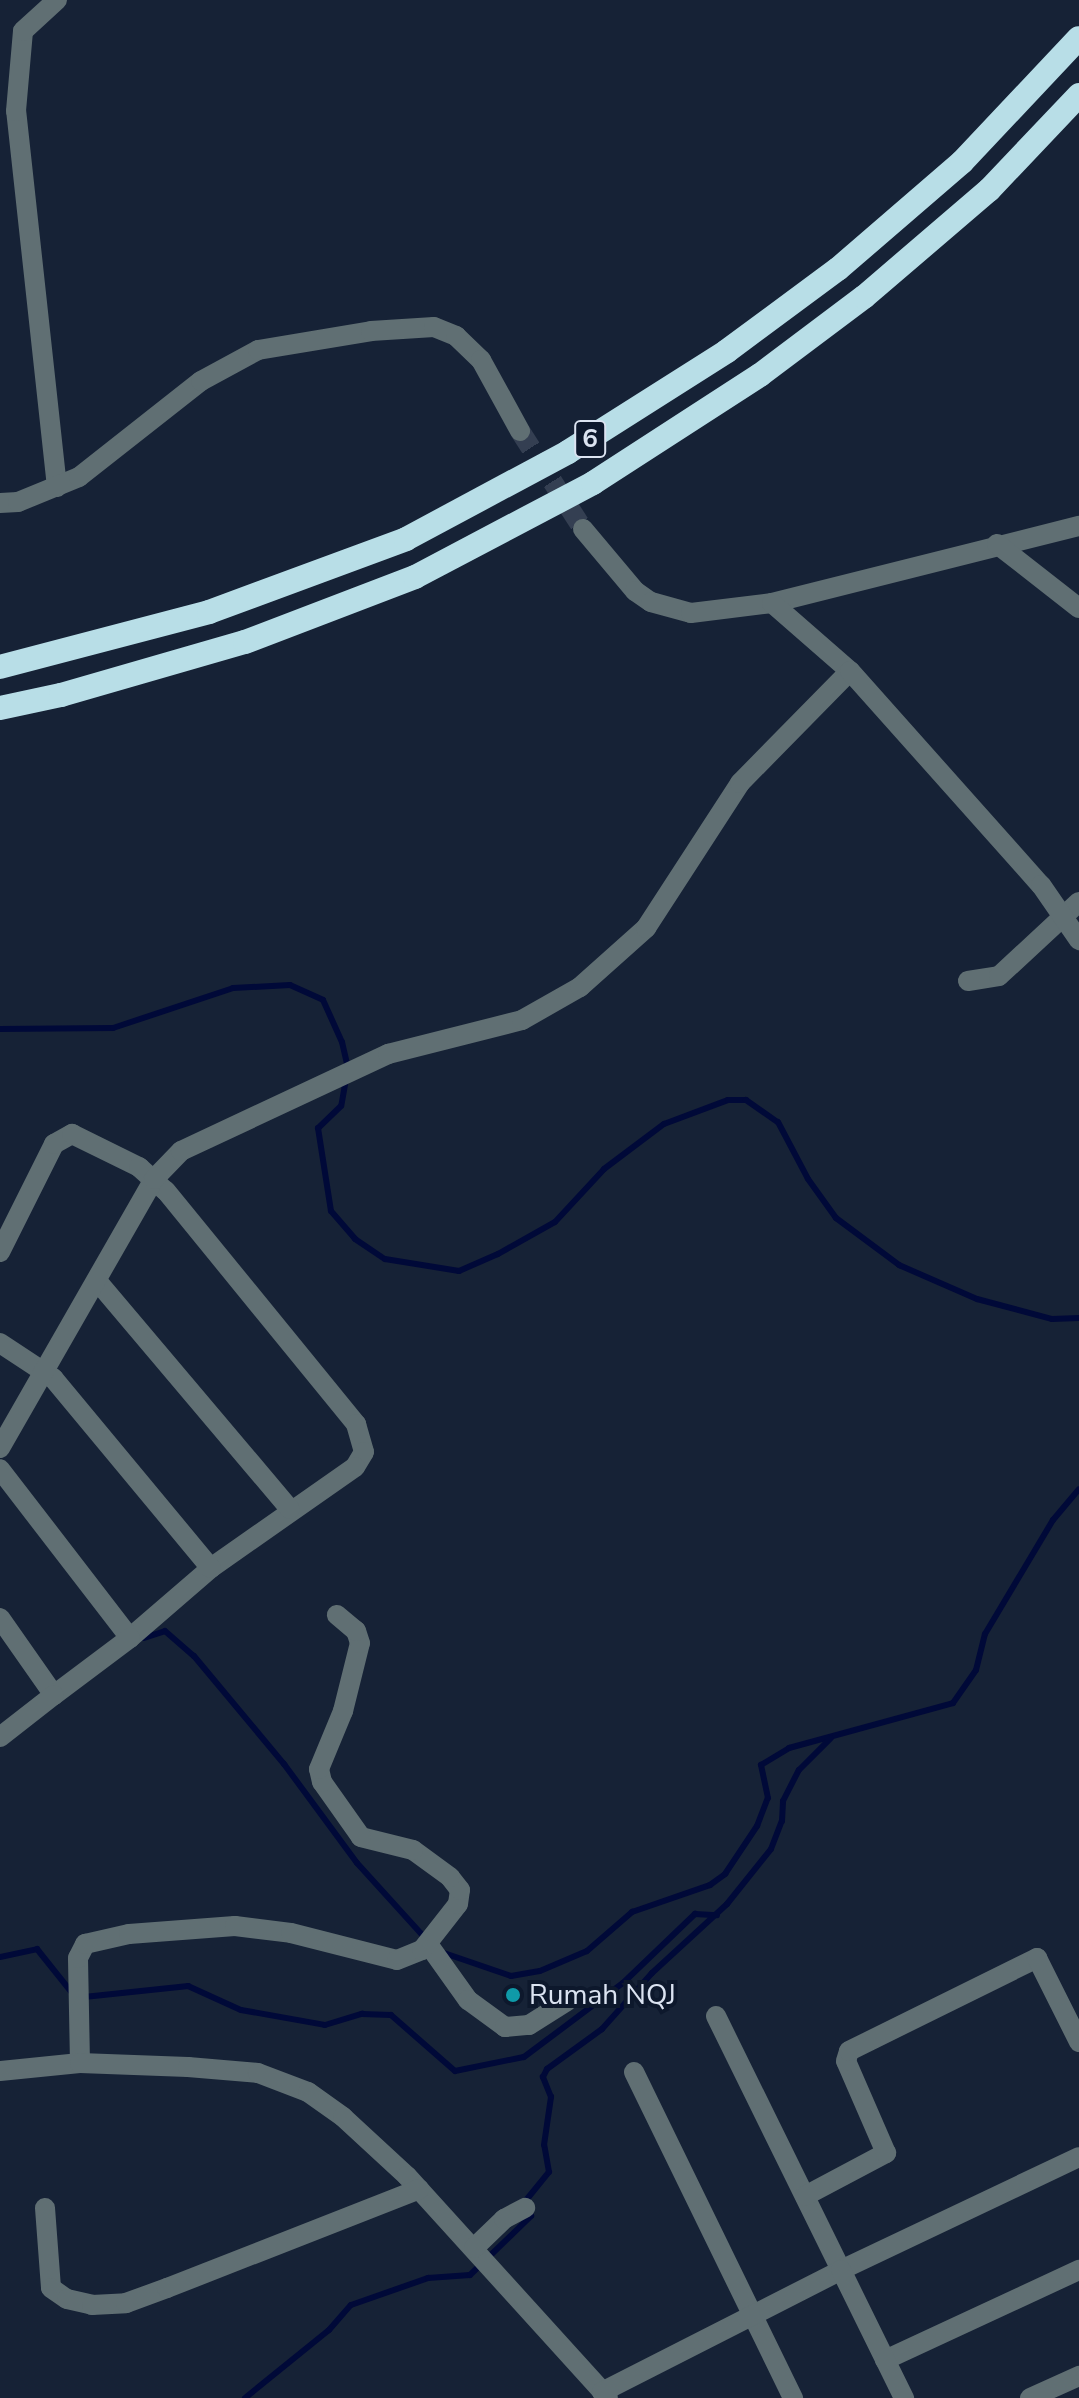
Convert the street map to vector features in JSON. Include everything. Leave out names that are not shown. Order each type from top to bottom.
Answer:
[{"type":"highway","name":"6","points":[[0,667],[209,612],[406,539],[568,452],[727,351],[838,269],[962,162],[1079,38]]},
{"type":"highway","name":"6","points":[[0,708],[61,695],[245,642],[387,588],[593,483],[760,375],[864,297],[989,190],[1079,95]]},
{"type":"street","points":[[57,0],[23,31],[16,111],[57,487]]},
{"type":"street","points":[[0,503],[57,487],[94,467],[201,381],[258,350],[371,331],[434,327],[456,336],[481,360],[520,431]]},
{"type":"street","points":[[583,529],[651,602],[691,613],[772,603],[997,544],[1079,526]]},
{"type":"street","points":[[997,544],[1079,608]]},
{"type":"street","points":[[772,603],[892,712],[927,762],[1072,908],[1079,940]]},
{"type":"street","points":[[0,1448],[98,1282],[154,1179],[197,1141],[347,1072],[425,1042],[522,1020],[601,972],[662,905],[740,783],[850,671]]},
{"type":"street","points":[[968,981],[999,976],[1072,908]]},
{"type":"street","points":[[0,1252],[54,1144],[72,1134],[154,1179],[356,1424],[364,1452],[355,1467],[290,1509],[211,1568],[130,1638],[0,1737]]},
{"type":"street","points":[[98,1282],[290,1509]]},
{"type":"street","points":[[0,1343],[44,1369],[211,1568]]},
{"type":"street","points":[[0,1469],[130,1638]]},
{"type":"street","points":[[80,2063],[79,1949],[129,1934],[235,1926],[291,1933],[388,1960],[415,1955],[430,1941],[461,1896],[456,1883],[413,1850],[361,1837],[320,1776],[360,1643],[356,1631],[337,1615]]},
{"type":"street","points":[[0,1618],[54,1695]]},
{"type":"street","points":[[430,1941],[468,2000],[505,2027],[529,2025],[567,2001]]},
{"type":"street","points":[[805,2196],[886,2153],[846,2061],[849,2051],[1037,1958],[1079,2042]]},
{"type":"street","points":[[716,2016],[904,2398]]},
{"type":"street","points":[[0,2071],[80,2063],[188,2067],[282,2078],[343,2117],[419,2189],[605,2395],[751,2313],[1079,2157]]},
{"type":"street","points":[[634,2072],[793,2398]]},
{"type":"street","points":[[45,2208],[51,2288],[67,2299],[92,2305],[126,2303],[419,2189]]},
{"type":"street","points":[[482,2257],[504,2219],[525,2208]]},
{"type":"street","points":[[885,2360],[1079,2270]]},
{"type":"street","points":[[1030,2398],[1079,2376]]},
{"type":"waterway","points":[[0,1029],[113,1028],[233,988],[290,985],[323,1000],[342,1042],[348,1068]]},
{"type":"waterway","points":[[346,1079],[341,1106],[318,1128],[331,1211],[355,1239],[385,1259],[459,1271],[498,1254],[555,1222],[604,1169],[664,1124],[728,1100],[746,1100],[778,1122],[808,1179],[836,1218],[899,1265],[977,1299],[1052,1319],[1079,1318]]},
{"type":"waterway","points":[[444,1953],[511,1976],[540,1971],[587,1951],[632,1912],[710,1885],[725,1874],[757,1826],[768,1798],[761,1765],[789,1748],[953,1703],[976,1670],[985,1634],[1053,1520],[1079,1489]]},
{"type":"waterway","points":[[144,1638],[165,1631],[194,1656],[284,1764],[357,1863],[426,1939]]},
{"type":"waterway","points":[[245,2398],[329,2330],[351,2305],[428,2278],[470,2275],[531,2216],[527,2199],[549,2172],[544,2145],[551,2097],[543,2077],[547,2069],[602,2029],[652,1973],[727,1904],[771,1849],[782,1821],[783,1801],[799,1770],[831,1738]]},
{"type":"waterway","points":[[84,1997],[188,1986],[241,2010],[325,2025],[362,2014],[391,2015],[455,2071],[524,2057],[623,1983],[695,1914],[717,1915]]},
{"type":"waterway","points":[[0,1957],[37,1949],[73,1994]]},
{"type":"tunnel","points":[[520,431],[583,529]]},
{"type":"place","name":"Rumah NQJ","points":[[513,1995]]}]
